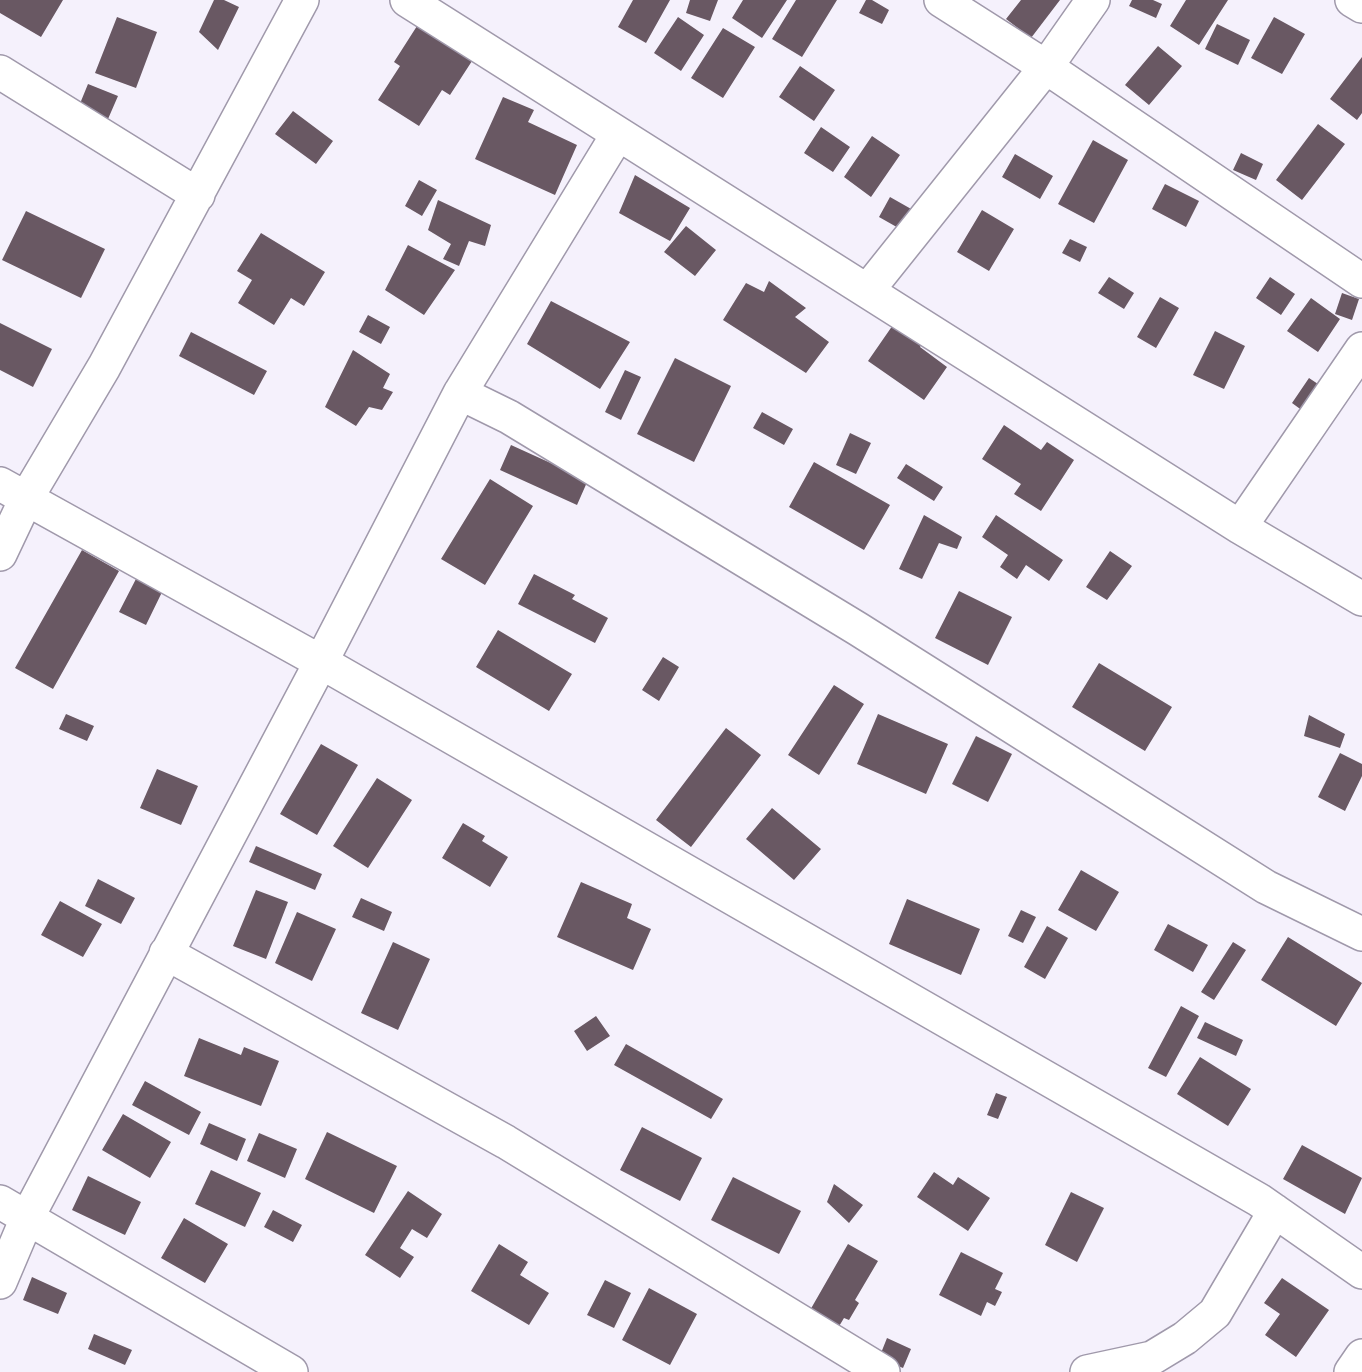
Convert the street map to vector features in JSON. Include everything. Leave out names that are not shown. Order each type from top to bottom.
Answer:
[{"type":"street","points":[[0,554],[14,491],[104,367],[302,0]]},
{"type":"street","points":[[407,0],[1240,527],[1362,599]]},
{"type":"street","points":[[941,0],[1046,67],[1362,281]]},
{"type":"street","points":[[867,291],[1046,67],[1093,0]]},
{"type":"street","points":[[1352,0],[1362,6]]},
{"type":"street","points":[[0,72],[198,195]]},
{"type":"street","points":[[0,1282],[14,1209],[166,953],[321,662],[460,393],[618,134]]},
{"type":"street","points":[[1240,527],[1362,349]]},
{"type":"street","points":[[460,393],[509,417],[808,598],[1266,887],[1362,934]]},
{"type":"street","points":[[14,491],[321,662],[1275,1211],[1362,1272]]},
{"type":"street","points":[[166,953],[506,1142],[883,1372]]},
{"type":"street","points":[[14,1209],[291,1372]]},
{"type":"street","points":[[1087,1372],[1152,1358],[1185,1338],[1215,1313],[1275,1211]]},
{"type":"street","points":[[1351,1372],[1362,1356]]},
{"type":"building","points":[[0,0],[63,0],[41,37],[0,13]]},
{"type":"building","points":[[214,0],[224,0],[239,7],[218,50],[199,32]]},
{"type":"building","points":[[633,0],[670,0],[646,43],[618,27]]},
{"type":"building","points":[[690,0],[718,0],[710,21],[686,13]]},
{"type":"building","points":[[743,0],[787,0],[762,38],[732,18]]},
{"type":"building","points":[[796,0],[837,0],[802,57],[772,39]]},
{"type":"building","points":[[866,0],[872,0],[889,10],[882,24],[859,13]]},
{"type":"building","points":[[1021,0],[1060,0],[1031,38],[1006,19]]},
{"type":"building","points":[[1132,0],[1153,0],[1162,4],[1156,18],[1129,6]]},
{"type":"building","points":[[1186,0],[1228,0],[1199,45],[1170,26]]},
{"type":"building","points":[[117,17],[157,32],[136,88],[95,73]]},
{"type":"building","points":[[678,17],[704,35],[681,71],[654,53]]},
{"type":"building","points":[[1274,17],[1305,34],[1282,74],[1251,58]]},
{"type":"building","points":[[1217,24],[1250,40],[1238,65],[1205,49]]},
{"type":"building","points":[[417,26],[472,61],[450,95],[442,90],[419,126],[378,100],[400,66],[394,62]]},
{"type":"building","points":[[723,28],[755,47],[723,98],[691,78]]},
{"type":"building","points":[[1158,46],[1182,66],[1149,105],[1125,85]]},
{"type":"building","points":[[1362,57],[1362,113],[1357,120],[1330,99]]},
{"type":"building","points":[[800,66],[835,90],[814,121],[779,97]]},
{"type":"building","points":[[88,84],[118,96],[108,119],[79,106]]},
{"type":"building","points":[[503,97],[534,110],[528,122],[577,145],[555,195],[475,159]]},
{"type":"building","points":[[293,111],[333,141],[316,164],[275,134]]},
{"type":"building","points":[[1318,124],[1345,144],[1302,200],[1276,180]]},
{"type":"building","points":[[821,127],[850,147],[833,172],[804,153]]},
{"type":"building","points":[[872,136],[900,155],[871,197],[844,177]]},
{"type":"building","points":[[1093,140],[1128,160],[1094,223],[1058,204]]},
{"type":"building","points":[[1241,153],[1263,164],[1256,180],[1233,170]]},
{"type":"building","points":[[1015,154],[1053,176],[1040,199],[1002,177]]},
{"type":"building","points":[[635,175],[690,208],[670,241],[619,213]]},
{"type":"building","points":[[419,180],[437,190],[422,216],[405,206]]},
{"type":"building","points":[[1165,184],[1199,201],[1186,227],[1152,209]]},
{"type":"building","points":[[890,197],[920,214],[909,234],[879,217]]},
{"type":"building","points":[[438,200],[491,225],[485,246],[469,241],[459,266],[443,259],[451,244],[428,230]]},
{"type":"building","points":[[982,210],[1014,229],[989,271],[957,252]]},
{"type":"building","points":[[26,211],[105,249],[81,298],[2,260]]},
{"type":"building","points":[[686,226],[716,250],[695,276],[664,252]]},
{"type":"building","points":[[261,233],[325,272],[304,306],[291,298],[274,325],[238,303],[252,280],[237,271]]},
{"type":"building","points":[[1070,239],[1087,247],[1080,262],[1062,253]]},
{"type":"building","points":[[408,245],[455,270],[424,315],[385,290]]},
{"type":"building","points":[[1109,277],[1134,293],[1124,309],[1098,293]]},
{"type":"building","points":[[1270,277],[1295,294],[1281,315],[1256,298]]},
{"type":"building","points":[[769,281],[806,308],[795,317],[829,342],[806,373],[723,320],[746,283],[764,292]]},
{"type":"building","points":[[1342,293],[1359,299],[1352,320],[1335,314]]},
{"type":"building","points":[[1160,297],[1179,308],[1156,348],[1137,337]]},
{"type":"building","points":[[1311,298],[1340,319],[1318,352],[1287,331]]},
{"type":"building","points":[[551,301],[630,342],[600,389],[527,344]]},
{"type":"building","points":[[368,315],[390,327],[381,344],[359,332]]},
{"type":"building","points":[[895,322],[924,341],[920,347],[947,367],[924,400],[868,361]]},
{"type":"building","points":[[0,323],[52,349],[33,387],[0,370]]},
{"type":"building","points":[[1215,331],[1245,346],[1224,389],[1193,375]]},
{"type":"building","points":[[191,332],[267,371],[254,395],[179,356]]},
{"type":"building","points":[[353,350],[390,374],[383,388],[393,392],[382,410],[369,407],[356,426],[325,407]]},
{"type":"building","points":[[675,358],[731,386],[694,462],[637,434]]},
{"type":"building","points":[[625,370],[641,377],[621,420],[605,412]]},
{"type":"building","points":[[1309,378],[1324,388],[1307,414],[1292,403]]},
{"type":"building","points":[[762,412],[793,429],[784,445],[753,428]]},
{"type":"building","points":[[1004,425],[1041,450],[1047,442],[1074,460],[1041,511],[1014,494],[1021,484],[982,459]]},
{"type":"building","points":[[850,433],[871,443],[856,474],[836,465]]},
{"type":"building","points":[[511,445],[588,480],[577,505],[500,470]]},
{"type":"building","points":[[814,462],[890,505],[864,550],[789,507]]},
{"type":"building","points":[[906,464],[943,487],[934,501],[897,478]]},
{"type":"building","points":[[490,479],[533,506],[485,585],[441,559]]},
{"type":"building","points":[[924,515],[962,537],[957,549],[939,543],[922,579],[899,569]]},
{"type":"building","points":[[996,515],[1063,560],[1049,581],[1026,565],[1017,579],[1000,567],[1008,555],[982,537]]},
{"type":"building","points":[[82,550],[119,571],[53,689],[15,668]]},
{"type":"building","points":[[1110,551],[1132,566],[1107,600],[1086,587]]},
{"type":"building","points":[[534,574],[575,595],[572,599],[608,618],[595,643],[518,604]]},
{"type":"building","points":[[138,575],[164,588],[146,625],[119,612]]},
{"type":"building","points":[[959,591],[1012,617],[988,665],[935,638]]},
{"type":"building","points":[[498,630],[572,674],[549,711],[476,667]]},
{"type":"building","points":[[663,657],[679,667],[659,701],[642,690]]},
{"type":"building","points":[[1099,663],[1172,707],[1145,751],[1072,707]]},
{"type":"building","points":[[834,685],[864,704],[819,775],[788,755]]},
{"type":"building","points":[[66,714],[94,726],[87,741],[59,729]]},
{"type":"building","points":[[878,714],[948,744],[926,794],[857,764]]},
{"type":"building","points":[[1309,715],[1345,734],[1340,748],[1304,736]]},
{"type":"building","points":[[726,728],[761,755],[691,847],[656,820]]},
{"type":"building","points":[[976,736],[1012,754],[988,802],[952,784]]},
{"type":"building","points":[[321,744],[358,765],[317,835],[280,814]]},
{"type":"building","points":[[1340,753],[1362,764],[1362,776],[1345,811],[1318,797]]},
{"type":"building","points":[[157,769],[198,786],[181,825],[140,808]]},
{"type":"building","points":[[377,778],[412,800],[368,868],[333,846]]},
{"type":"building","points":[[772,808],[821,849],[794,880],[746,839]]},
{"type":"building","points":[[463,823],[485,836],[482,841],[508,857],[490,887],[442,858]]},
{"type":"building","points":[[256,846],[322,874],[315,890],[249,862]]},
{"type":"building","points":[[1081,870],[1119,892],[1096,931],[1058,910]]},
{"type":"building","points":[[98,879],[135,898],[121,924],[85,906]]},
{"type":"building","points":[[581,882],[632,904],[627,918],[651,929],[633,970],[557,937]]},
{"type":"building","points":[[256,890],[288,902],[266,959],[233,946]]},
{"type":"building","points":[[361,898],[392,912],[384,931],[352,917]]},
{"type":"building","points":[[907,899],[980,929],[961,975],[889,944]]},
{"type":"building","points":[[60,901],[102,924],[83,957],[41,935]]},
{"type":"building","points":[[1021,910],[1036,917],[1023,943],[1008,936]]},
{"type":"building","points":[[297,912],[336,929],[312,981],[275,963]]},
{"type":"building","points":[[1168,924],[1208,945],[1193,972],[1154,950]]},
{"type":"building","points":[[1047,926],[1068,938],[1045,979],[1024,967]]},
{"type":"building","points":[[1288,937],[1362,983],[1336,1026],[1261,980]]},
{"type":"building","points":[[393,942],[430,959],[398,1030],[361,1013]]},
{"type":"building","points":[[1233,942],[1246,950],[1214,1000],[1201,992]]},
{"type":"building","points":[[1181,1006],[1199,1016],[1166,1077],[1148,1068]]},
{"type":"building","points":[[596,1016],[610,1036],[587,1051],[574,1031]]},
{"type":"building","points":[[1205,1022],[1243,1040],[1236,1056],[1197,1038]]},
{"type":"building","points":[[199,1038],[241,1055],[244,1047],[279,1061],[261,1106],[184,1076]]},
{"type":"building","points":[[626,1044],[723,1099],[711,1119],[614,1065]]},
{"type":"building","points":[[1200,1057],[1251,1089],[1228,1126],[1177,1094]]},
{"type":"building","points":[[145,1081],[201,1112],[189,1135],[132,1105]]},
{"type":"building","points":[[996,1093],[1007,1097],[998,1119],[987,1115]]},
{"type":"building","points":[[123,1114],[171,1142],[150,1178],[102,1150]]},
{"type":"building","points":[[209,1123],[246,1139],[237,1161],[200,1144]]},
{"type":"building","points":[[642,1127],[702,1158],[680,1201],[620,1170]]},
{"type":"building","points":[[327,1132],[397,1166],[374,1213],[305,1179]]},
{"type":"building","points":[[259,1133],[297,1149],[285,1178],[247,1161]]},
{"type":"building","points":[[1302,1145],[1362,1178],[1345,1214],[1283,1179]]},
{"type":"building","points":[[211,1170],[261,1193],[245,1227],[195,1204]]},
{"type":"building","points":[[934,1172],[953,1185],[958,1177],[990,1198],[968,1231],[917,1197]]},
{"type":"building","points":[[88,1176],[141,1202],[125,1235],[72,1210]]},
{"type":"building","points":[[733,1177],[801,1211],[779,1254],[711,1220]]},
{"type":"building","points":[[834,1184],[863,1205],[849,1223],[827,1202]]},
{"type":"building","points":[[408,1191],[442,1214],[427,1238],[412,1229],[400,1248],[414,1257],[400,1278],[365,1255]]},
{"type":"building","points":[[1071,1192],[1104,1208],[1077,1262],[1045,1245]]},
{"type":"building","points":[[273,1210],[302,1225],[293,1242],[264,1227]]},
{"type":"building","points":[[184,1218],[228,1244],[205,1283],[161,1258]]},
{"type":"building","points":[[499,1244],[528,1262],[520,1275],[549,1293],[529,1325],[471,1291]]},
{"type":"building","points":[[848,1244],[878,1261],[855,1300],[859,1303],[849,1320],[844,1318],[838,1328],[809,1312]]},
{"type":"building","points":[[961,1252],[1003,1273],[995,1289],[1002,1292],[995,1306],[987,1302],[981,1316],[939,1295]]},
{"type":"building","points":[[32,1277],[67,1293],[58,1314],[23,1300]]},
{"type":"building","points":[[1282,1278],[1329,1310],[1296,1357],[1265,1335],[1280,1314],[1264,1303]]},
{"type":"building","points":[[605,1280],[631,1293],[614,1328],[587,1315]]},
{"type":"building","points":[[649,1288],[697,1314],[670,1365],[622,1340]]},
{"type":"building","points":[[94,1334],[132,1350],[125,1365],[88,1349]]},
{"type":"building","points":[[887,1338],[911,1349],[903,1368],[879,1358]]}]
